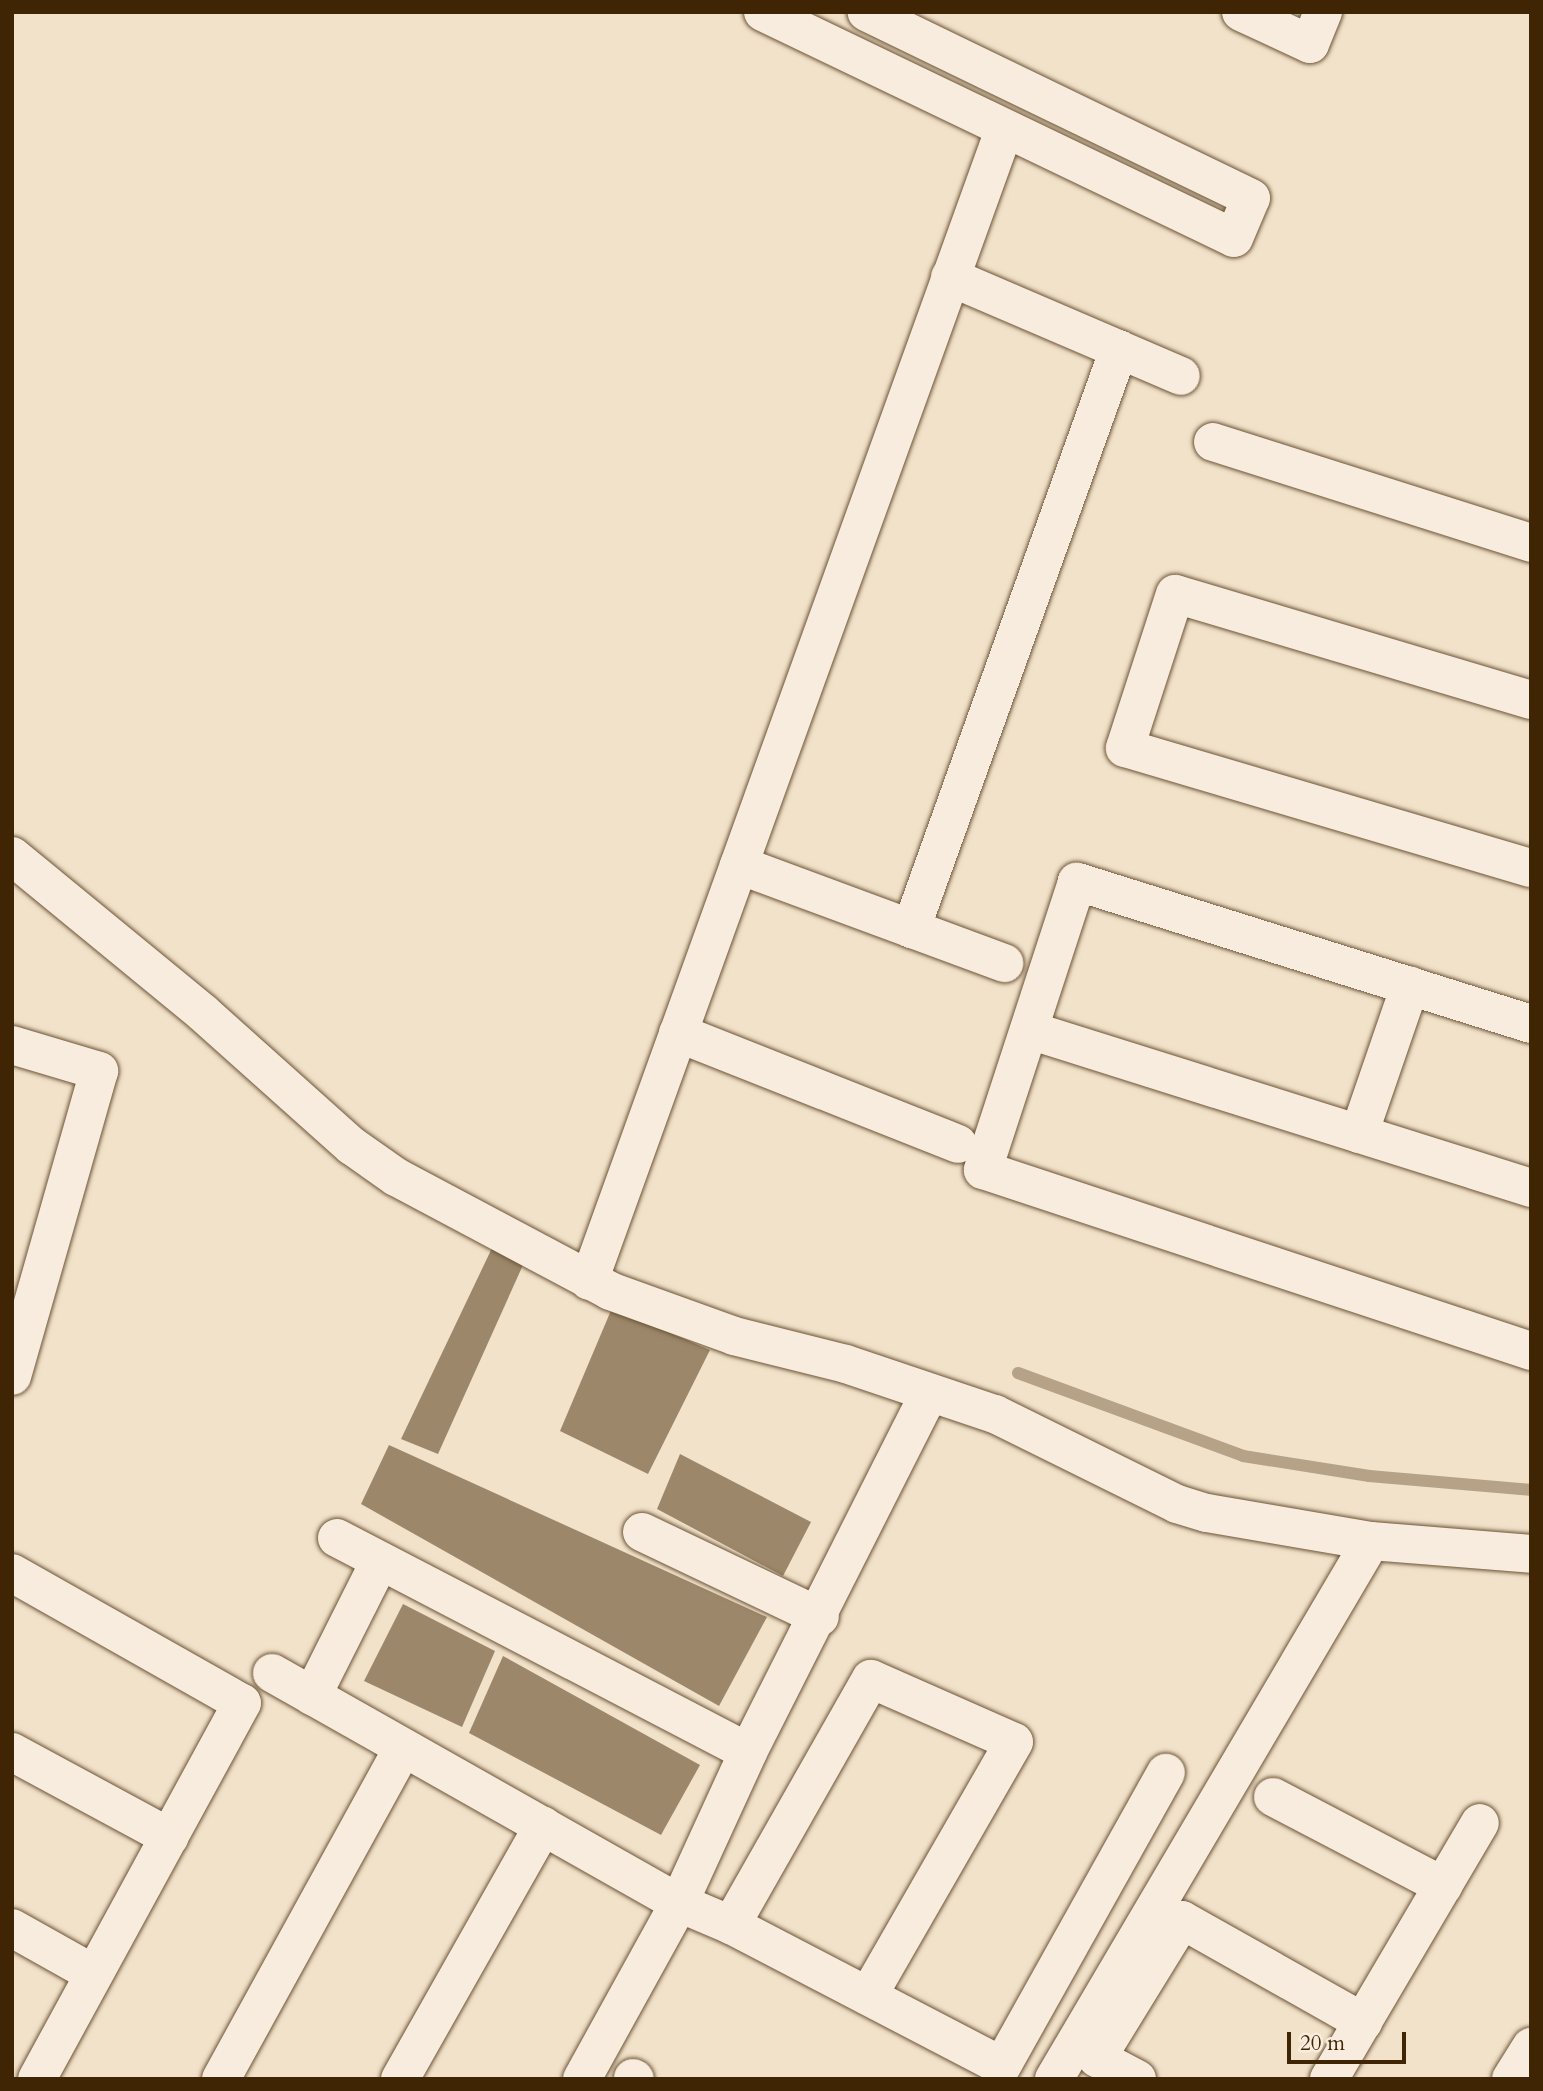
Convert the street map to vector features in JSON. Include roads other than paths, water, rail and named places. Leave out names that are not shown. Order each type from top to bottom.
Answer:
[{"type":"street","points":[[763,12],[809,22],[1004,130],[1234,238],[1251,198],[867,12]]},
{"type":"street","points":[[1241,12],[1310,44],[1323,12]]},
{"type":"street","points":[[589,1281],[1004,130]]},
{"type":"street","points":[[950,277],[1181,376]]},
{"type":"street","points":[[911,929],[1119,349]]},
{"type":"street","points":[[1213,442],[1531,543]]},
{"type":"street","points":[[1531,700],[1175,594],[1125,748],[1531,868]]},
{"type":"street","points":[[12,856],[203,1013],[352,1146],[396,1177],[589,1281],[734,1336],[846,1364],[995,1414],[1177,1504],[1249,1522],[1371,1541],[1531,1554]]},
{"type":"street","points":[[739,865],[1004,963]]},
{"type":"street","points":[[1531,1024],[1077,882],[983,1170],[1531,1351]]},
{"type":"street","points":[[1359,1134],[1410,986]]},
{"type":"street","points":[[1029,1030],[1531,1188]]},
{"type":"street","points":[[678,1033],[958,1144]]},
{"type":"street","points":[[12,1045],[99,1071],[12,1376]]},
{"type":"street","points":[[582,2079],[679,1903],[748,1752],[820,1617],[929,1394]]},
{"type":"street","points":[[642,1532],[820,1617]]},
{"type":"street","points":[[337,1538],[748,1752]]},
{"type":"street","points":[[1055,2079],[1371,1541]]},
{"type":"street","points":[[312,1696],[380,1561]]},
{"type":"street","points":[[12,1573],[242,1703],[37,2079]]},
{"type":"street","points":[[272,1673],[679,1903],[731,1924],[1002,2066],[1166,1773]]},
{"type":"street","points":[[731,1924],[871,1679],[1014,1742],[868,1996]]},
{"type":"street","points":[[221,2079],[403,1748]]},
{"type":"street","points":[[12,1752],[169,1837]]},
{"type":"street","points":[[1273,1797],[1443,1886]]},
{"type":"street","points":[[1329,2079],[1480,1823]]},
{"type":"street","points":[[400,2079],[542,1826]]},
{"type":"street","points":[[1137,2079],[1097,2058],[1182,1920],[1363,2022]]},
{"type":"street","points":[[12,1928],[94,1974]]},
{"type":"street","points":[[1511,2079],[1531,2047]]},
{"type":"waterway","points":[[1018,1373],[1243,1456],[1369,1476],[1531,1490]]}]
